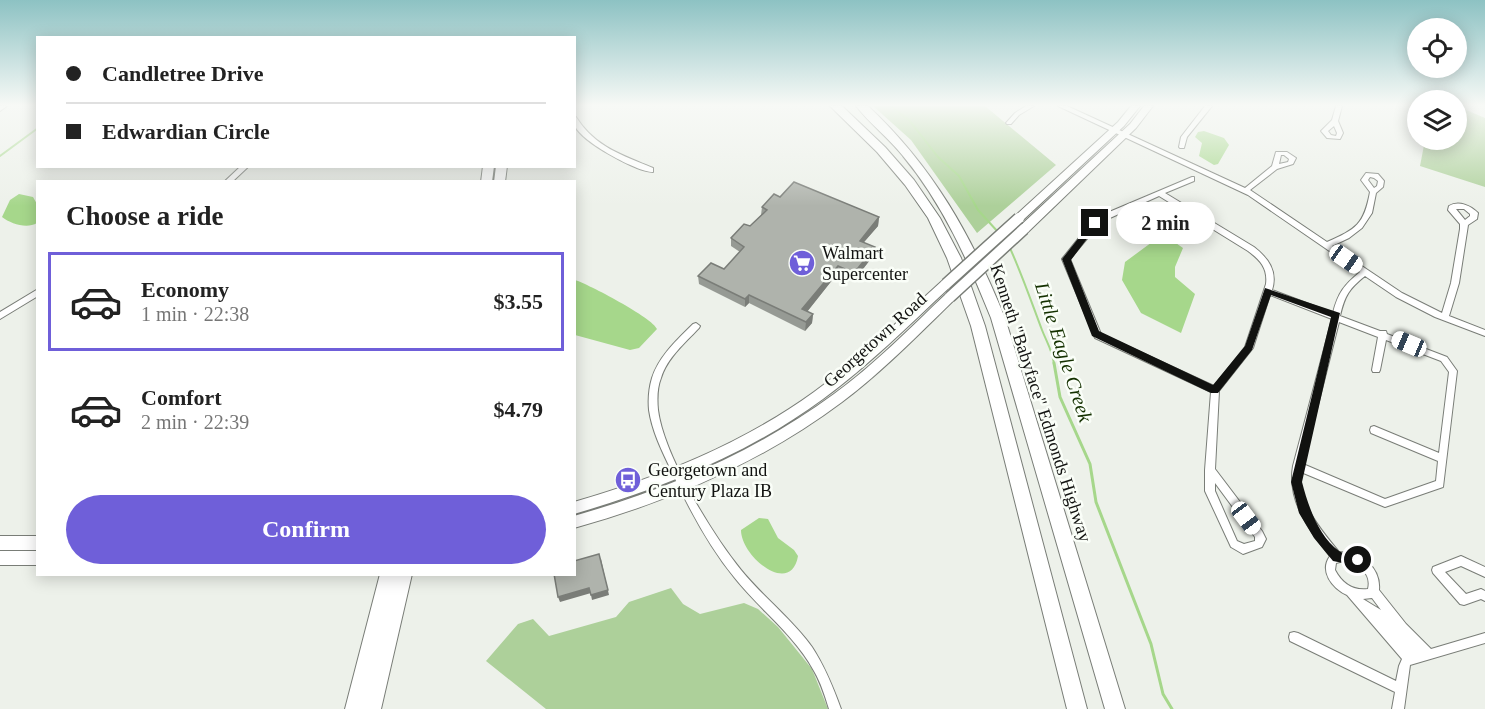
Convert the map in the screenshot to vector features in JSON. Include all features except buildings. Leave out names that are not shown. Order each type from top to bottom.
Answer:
[{"type":"highway","name":"Kenneth \"Babyface\" Edmonds Highway","points":[[870,139],[919,196],[943,235],[966,290],[978,326],[1077,709]]},
{"type":"highway","name":"Kenneth \"Babyface\" Edmonds Highway","points":[[896,139],[932,183],[976,262],[998,318],[1114,709]]},
{"type":"main road","name":"Georgetown Road","points":[[576,507],[681,480],[747,456],[819,412],[857,383],[948,290],[1112,139]]},
{"type":"main road","name":"Georgetown Road","points":[[576,521],[643,502],[681,480]]},
{"type":"main road","points":[[0,543],[36,543]]},
{"type":"main road","points":[[0,558],[36,558]]},
{"type":"main road","points":[[354,709],[387,576]]},
{"type":"main road","points":[[372,709],[404,576]]},
{"type":"street","points":[[592,139],[602,147],[651,170]]},
{"type":"street","points":[[1132,139],[1245,191],[1402,297],[1444,318],[1485,333]]},
{"type":"street","points":[[1182,147],[1183,139]]},
{"type":"street","points":[[1245,191],[1275,167]]},
{"type":"street","points":[[229,180],[244,168]]},
{"type":"street","points":[[1192,179],[1097,221],[1069,254],[1067,262],[1098,336],[1215,390]]},
{"type":"street","points":[[1327,245],[1357,231],[1364,225],[1370,211],[1373,192]]},
{"type":"street","points":[[1159,193],[1258,255],[1270,273],[1268,291],[1249,348],[1215,390],[1210,470],[1210,489],[1234,544],[1243,549],[1258,544],[1261,539],[1258,534],[1210,470]]},
{"type":"street","points":[[1444,318],[1455,283],[1464,224]]},
{"type":"street","points":[[1337,557],[1318,535],[1303,509],[1297,488],[1298,466],[1336,316],[1346,288],[1365,272]]},
{"type":"street","points":[[1268,291],[1383,333],[1444,359],[1453,371],[1440,484],[1386,503],[1298,466]]},
{"type":"street","points":[[0,316],[36,293]]},
{"type":"street","points":[[696,326],[666,360],[654,390],[658,429],[681,480],[731,565],[793,629],[825,679],[835,709]]},
{"type":"street","points":[[1376,370],[1383,333]]},
{"type":"street","points":[[1374,430],[1443,459]]},
{"type":"street","points":[[1337,557],[1350,557],[1365,565],[1374,578],[1372,591],[1402,628],[1419,657],[1332,576],[1330,564],[1337,557]]},
{"type":"street","points":[[1485,572],[1461,561],[1437,570],[1464,600],[1481,594],[1485,596]]},
{"type":"street","points":[[1353,597],[1372,591]]},
{"type":"street","points":[[1294,638],[1401,688]]},
{"type":"street","points":[[1398,709],[1404,666],[1419,657],[1485,638]]},
{"type":"shaded area","points":[[1025,139],[1056,165],[977,233],[911,140]]},
{"type":"shaded area","points":[[1197,139],[1225,139],[1229,145],[1218,164],[1214,165],[1199,156],[1202,143]]},
{"type":"shaded area","points":[[1467,139],[1485,139],[1485,187],[1420,166],[1423,150],[1467,150]]},
{"type":"shaded area","points":[[19,194],[33,197],[36,202],[36,224],[29,226],[19,225],[2,217],[10,200]]},
{"type":"shaded area","points":[[1163,234],[1183,248],[1175,267],[1175,277],[1195,294],[1181,333],[1141,313],[1122,280],[1125,262]]},
{"type":"shaded area","points":[[576,280],[633,310],[657,329],[639,348],[630,350],[576,335]]},
{"type":"shaded area","points":[[759,518],[768,519],[778,538],[798,556],[794,568],[786,573],[777,573],[767,569],[757,561],[743,541],[741,530]]},
{"type":"shaded area","points":[[671,588],[683,604],[700,614],[744,603],[758,609],[778,627],[812,669],[828,709],[546,709],[486,661],[518,624],[533,619],[549,636],[616,617],[629,602]]},
{"type":"waterway","points":[[0,156],[23,139]]},
{"type":"waterway","name":"Little Eagle Creek","points":[[924,139],[938,157],[959,176],[978,210],[998,232]]},
{"type":"waterway","name":"Little Eagle Creek","points":[[1009,246],[1051,351],[1054,365]]},
{"type":"waterway","name":"Little Eagle Creek","points":[[1054,363],[1060,397],[1090,464],[1096,502],[1151,644],[1163,694],[1172,709]]},
{"type":"place","name":"Walmart Supercenter","points":[[802,263]]},
{"type":"place","name":"Georgetown and Century Plaza IB","points":[[628,480]]},
{"type":"route","points":[[1095,223],[1066,259],[1095,333],[1101,338],[1215,390],[1249,348],[1268,291],[1336,316],[1298,466],[1296,482],[1300,502],[1318,535],[1337,557],[1350,557],[1358,560]]}]
